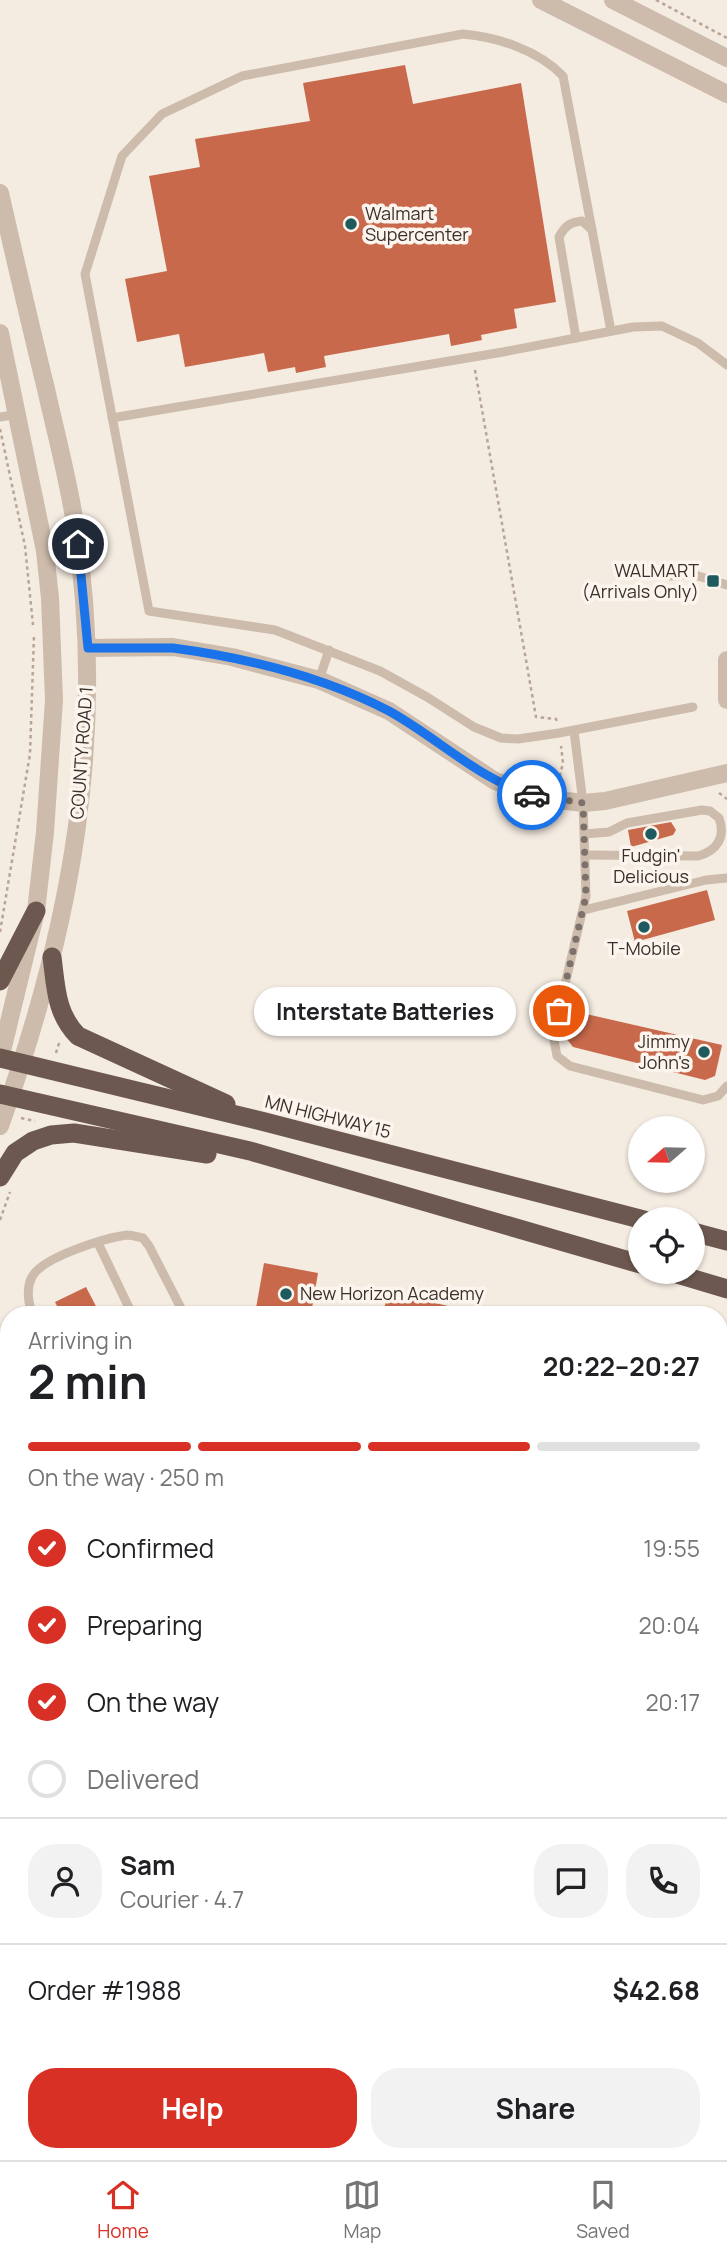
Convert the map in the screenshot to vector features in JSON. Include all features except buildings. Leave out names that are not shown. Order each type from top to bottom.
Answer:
[{"type":"highway","points":[[0,981],[36,911]]},
{"type":"highway","points":[[52,957],[59,1006],[66,1024],[78,1036],[265,1122]]},
{"type":"highway","name":"MN HIGHWAY 15","points":[[0,1058],[265,1122],[628,1216]]},
{"type":"highway","points":[[5,1095],[250,1151],[628,1261]]},
{"type":"highway","points":[[6,1179],[15,1153],[33,1141],[51,1135],[74,1133],[308,1168]]},
{"type":"highway","points":[[705,1236],[727,1241]]},
{"type":"highway","points":[[705,1282],[727,1289]]},
{"type":"street","points":[[541,0],[727,94]]},
{"type":"street","points":[[613,0],[727,58]]},
{"type":"street","name":"COUNTY ROAD 1","points":[[0,193],[75,523],[88,648],[88,733],[70,879],[52,957],[22,1064],[5,1095],[0,1126]]},
{"type":"street","name":"COUNTY ROAD 1","points":[[0,333],[45,551],[54,700],[45,832],[36,911],[0,1058]]},
{"type":"street","points":[[88,648],[173,648],[232,657],[319,680],[388,711],[495,781],[542,798],[575,803],[605,801],[727,773]]},
{"type":"street","points":[[727,660],[727,700]]},
{"type":"lane","points":[[611,331],[562,76],[550,62],[490,36],[463,34],[242,76],[162,114],[122,156],[85,274],[149,611],[275,630],[380,671],[486,734],[517,739],[574,731],[693,707]]},
{"type":"lane","points":[[576,338],[559,237],[564,228],[573,222],[582,221],[592,230]]},
{"type":"lane","points":[[112,418],[472,358],[633,327],[662,326],[698,342],[727,365]]},
{"type":"lane","points":[[0,417],[18,414]]},
{"type":"lane","points":[[670,576],[695,575],[727,585]]},
{"type":"lane","points":[[319,680],[329,650]]},
{"type":"lane","points":[[574,731],[575,803],[585,834],[584,911],[553,1035],[556,1056],[570,1066],[703,1100],[718,1096],[727,1086]]},
{"type":"lane","points":[[585,834],[609,832],[626,823],[702,810],[710,811],[719,818],[722,832],[717,846],[698,856],[586,855]]},
{"type":"lane","points":[[584,911],[706,880],[727,878]]},
{"type":"lane","points":[[29,1306],[32,1277],[43,1265],[76,1249],[128,1235],[143,1238],[180,1306]]},
{"type":"lane","points":[[98,1243],[128,1306]]},
{"type":"path","points":[[656,0],[727,38]]},
{"type":"path","points":[[472,358],[536,716],[556,719],[562,763],[559,779],[575,803]]},
{"type":"path","points":[[0,429],[25,546],[34,631],[30,754],[0,932]]},
{"type":"path","points":[[0,1220],[6,1179]]},
{"type":"way so far","points":[[532,795],[583,803],[586,896],[559,1011]]},
{"type":"place","name":"Walmart Supercenter","points":[[351,224]]},
{"type":"place","name":"WALMART (Arrivals Only)","points":[[713,581]]},
{"type":"place","name":"Fudgin' Delicious","points":[[651,834]]},
{"type":"place","name":"T-Mobile","points":[[644,927]]},
{"type":"place","name":"Interstate Batteries","points":[[559,1011]]},
{"type":"place","name":"Jimmy John's","points":[[704,1052]]},
{"type":"place","name":"New Horizon Academy","points":[[286,1294]]},
{"type":"route","points":[[78,544],[88,648],[187,649],[232,657],[319,680],[388,711],[495,781],[532,795]]}]
